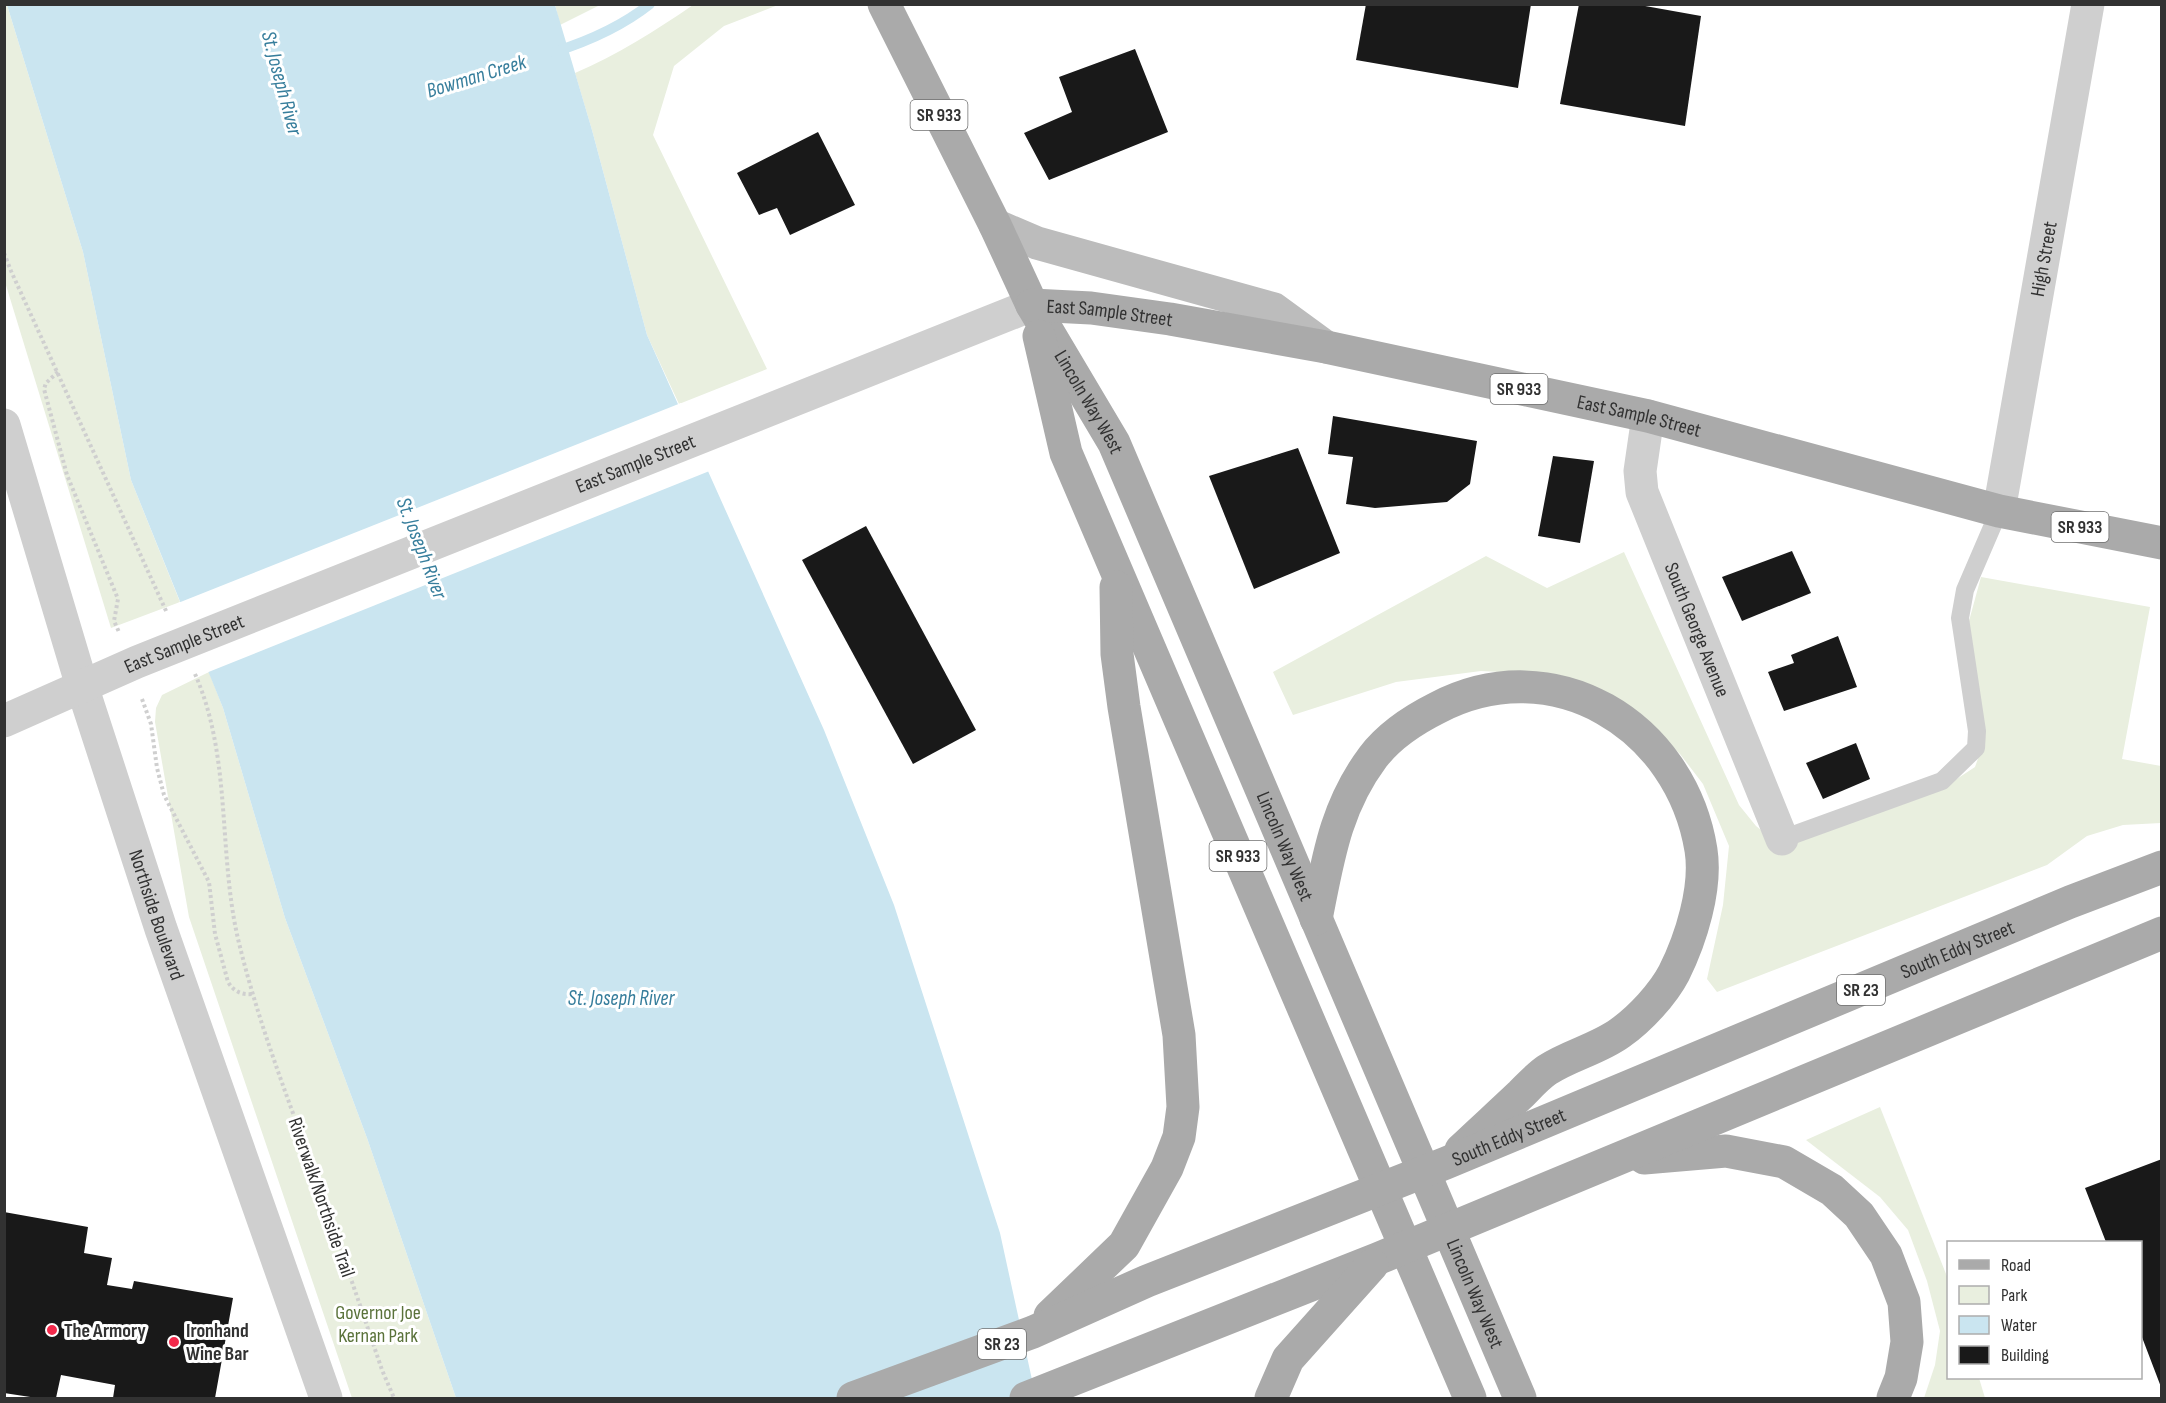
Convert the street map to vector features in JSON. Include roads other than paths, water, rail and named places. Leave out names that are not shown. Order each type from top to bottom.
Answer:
[{"type":"main road","name":"Lincoln Way West","points":[[884,4],[1032,305],[1114,443],[1520,1398]]},
{"type":"main road","points":[[994,225],[1036,243],[1274,309],[1326,347]]},
{"type":"main road","name":"Lincoln Way West","points":[[1032,305],[1066,453],[1470,1398]]},
{"type":"main road","name":"East Sample Street","points":[[1032,305],[1091,308],[1170,319],[1326,347],[1648,416],[1999,511],[2162,543]]},
{"type":"main road","points":[[1033,1332],[1124,1245],[1167,1168],[1179,1137],[1183,1107],[1179,1035],[1117,654],[1116,570]]},
{"type":"main road","points":[[1316,919],[1333,837],[1347,799],[1374,757],[1392,737],[1420,717],[1454,699],[1482,690],[1524,687],[1559,690],[1591,702],[1624,720],[1653,745],[1677,782],[1694,818],[1702,852],[1698,908],[1674,973],[1657,999],[1620,1033],[1546,1070],[1446,1163]]},
{"type":"main road","name":"South Eddy Street","points":[[853,1398],[1033,1332],[1147,1281],[1446,1163],[2070,902],[2162,867]]},
{"type":"main road","points":[[1026,1398],[1377,1259],[2162,933]]},
{"type":"main road","points":[[1612,1161],[1726,1151],[1784,1162],[1832,1190],[1859,1215],[1886,1256],[1904,1302],[1907,1342],[1902,1378],[1893,1398]]},
{"type":"main road","points":[[1271,1398],[1288,1359],[1377,1259]]},
{"type":"street","name":"High Street","points":[[1999,511],[2088,4]]},
{"type":"street","name":"East Sample Street","points":[[4,721],[138,662],[1032,305]]},
{"type":"street","name":"South George Avenue","points":[[1648,416],[1640,471],[1642,492],[1782,839]]},
{"type":"street","name":"Northside Boulevard","points":[[4,425],[82,686],[161,929],[326,1398]]},
{"type":"lane","points":[[1782,839],[1942,781],[1976,748],[1977,731],[1959,618],[1965,590],[1999,511]]},
{"type":"water","name":"St. Joseph River","points":[[7,5],[555,5],[592,130],[647,335],[824,730],[894,905],[1000,1233],[1036,1398],[456,1398],[367,1138],[285,918],[223,708],[131,480],[83,252]]},
{"type":"waterway","name":"Bowman Creek","points":[[554,52],[604,32],[628,20],[650,4]]},
{"type":"place","name":"The Armory","points":[[52,1330]]},
{"type":"place","name":"Ironhand Wine Bar","points":[[174,1342]]},
{"type":"park label","name":"Governor Joe Kernan Park","points":[[378,1324]]}]
